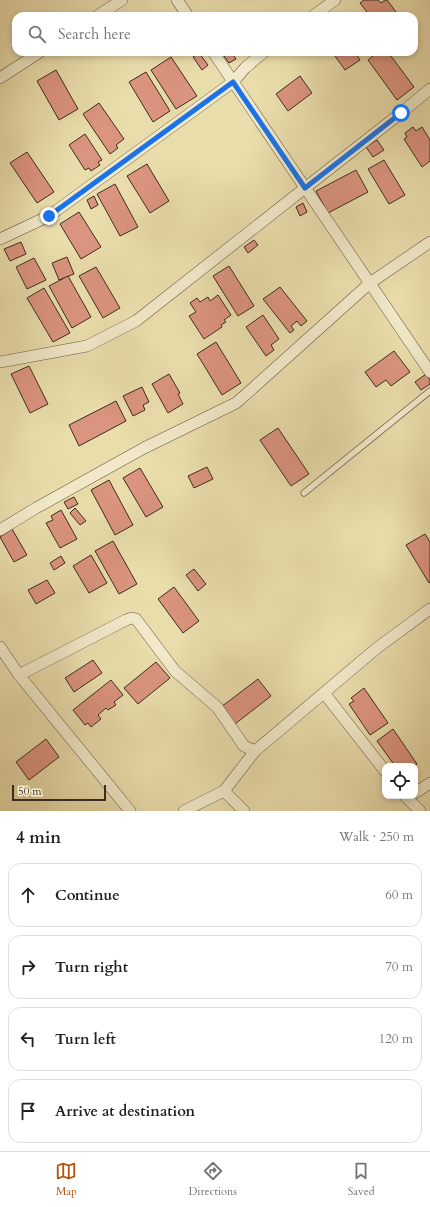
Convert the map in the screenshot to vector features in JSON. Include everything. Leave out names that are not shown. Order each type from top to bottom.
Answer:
[{"type":"street","points":[[103,12],[122,0]]},
{"type":"street","points":[[177,0],[185,12]]},
{"type":"street","points":[[318,12],[335,0]]},
{"type":"street","points":[[0,78],[34,56]]},
{"type":"street","points":[[216,56],[430,372]]},
{"type":"street","points":[[0,239],[49,216],[233,82],[245,68],[259,56]]},
{"type":"street","points":[[0,362],[87,346],[136,321],[430,89]]},
{"type":"street","points":[[0,530],[36,508],[144,448],[236,403],[370,283],[430,242]]},
{"type":"street","points":[[184,811],[224,791],[255,752],[376,648],[430,610]]},
{"type":"street","points":[[19,675],[126,620],[132,618],[136,619],[175,671],[217,708],[244,746],[255,752]]},
{"type":"street","points":[[0,648],[19,675],[130,811]]},
{"type":"street","points":[[324,694],[382,767]]},
{"type":"street","points":[[418,790],[430,783]]},
{"type":"street","points":[[224,791],[244,811]]},
{"type":"street","points":[[411,799],[420,811]]},
{"type":"lane","points":[[304,493],[430,391]]},
{"type":"building","points":[[364,0],[378,0],[381,3],[387,0],[396,12],[367,12],[360,3]]},
{"type":"building","points":[[201,56],[208,65],[202,70],[193,57]]},
{"type":"building","points":[[224,56],[234,56],[236,59],[229,63]]},
{"type":"building","points":[[335,56],[358,56],[360,60],[345,70]]},
{"type":"building","points":[[373,56],[391,56],[414,87],[397,100],[368,60]]},
{"type":"building","points":[[171,57],[197,96],[176,109],[151,70]]},
{"type":"building","points":[[56,70],[78,109],[59,120],[37,81]]},
{"type":"building","points":[[146,72],[170,111],[153,122],[129,82]]},
{"type":"building","points":[[300,76],[312,93],[288,111],[276,94]]},
{"type":"building","points":[[99,103],[124,139],[116,145],[118,148],[110,154],[83,114]]},
{"type":"building","points":[[413,127],[416,131],[422,127],[430,140],[430,161],[422,167],[404,139],[407,137],[405,133]]},
{"type":"building","points":[[85,134],[102,160],[98,162],[100,165],[91,171],[89,168],[85,170],[69,145]]},
{"type":"building","points":[[377,140],[384,150],[373,157],[366,147]]},
{"type":"building","points":[[27,152],[54,192],[37,203],[10,163]]},
{"type":"building","points":[[384,160],[405,195],[389,204],[368,169]]},
{"type":"building","points":[[147,164],[169,201],[150,213],[127,176]]},
{"type":"building","points":[[356,170],[368,192],[328,213],[316,191]]},
{"type":"building","points":[[115,184],[138,227],[120,236],[97,194]]},
{"type":"building","points":[[94,196],[98,205],[91,209],[87,200]]},
{"type":"building","points":[[303,203],[307,212],[300,216],[296,207]]},
{"type":"building","points":[[79,212],[101,247],[81,259],[60,224]]},
{"type":"building","points":[[254,240],[258,245],[248,253],[244,247]]},
{"type":"building","points":[[21,242],[26,254],[10,261],[4,249]]},
{"type":"building","points":[[67,257],[74,274],[59,280],[52,263]]},
{"type":"building","points":[[34,258],[46,280],[27,289],[16,267]]},
{"type":"building","points":[[229,266],[254,306],[238,316],[213,276]]},
{"type":"building","points":[[96,267],[120,308],[103,318],[79,276]]},
{"type":"building","points":[[68,276],[91,317],[72,328],[49,286]]},
{"type":"building","points":[[280,287],[307,321],[301,326],[297,321],[291,326],[294,330],[290,333],[263,299]]},
{"type":"building","points":[[44,288],[70,333],[53,342],[27,298]]},
{"type":"building","points":[[218,295],[231,315],[224,320],[226,322],[221,325],[222,327],[204,339],[189,316],[196,312],[190,303],[197,298],[200,302],[208,297],[210,301]]},
{"type":"building","points":[[263,315],[279,339],[271,345],[274,350],[266,356],[246,327]]},
{"type":"building","points":[[216,342],[241,383],[222,395],[197,354]]},
{"type":"building","points":[[394,351],[410,372],[391,386],[386,380],[376,387],[365,372]]},
{"type":"building","points":[[29,366],[48,404],[30,413],[11,374]]},
{"type":"building","points":[[169,374],[180,393],[178,394],[183,404],[168,413],[152,384]]},
{"type":"building","points":[[426,374],[430,380],[430,384],[421,390],[415,382]]},
{"type":"building","points":[[142,387],[149,402],[143,405],[145,410],[133,416],[123,396]]},
{"type":"building","points":[[116,401],[126,421],[79,446],[69,425]]},
{"type":"building","points":[[278,428],[309,474],[291,486],[260,440]]},
{"type":"building","points":[[207,467],[213,479],[194,488],[188,476]]},
{"type":"building","points":[[140,468],[163,507],[146,517],[123,478]]},
{"type":"building","points":[[109,480],[133,525],[115,535],[91,490]]},
{"type":"building","points":[[74,497],[78,504],[68,509],[64,502]]},
{"type":"building","points":[[75,508],[86,521],[80,525],[70,513]]},
{"type":"building","points":[[61,510],[77,539],[60,548],[46,523],[53,520],[51,516]]},
{"type":"building","points":[[12,529],[27,555],[14,562],[0,537]]},
{"type":"building","points":[[425,534],[430,542],[429,583],[406,545]]},
{"type":"building","points":[[113,541],[137,584],[119,594],[95,551]]},
{"type":"building","points":[[91,555],[107,583],[89,593],[73,566]]},
{"type":"building","points":[[61,556],[65,563],[54,570],[50,563]]},
{"type":"building","points":[[194,569],[206,584],[198,591],[186,575]]},
{"type":"building","points":[[47,580],[55,593],[36,604],[28,590]]},
{"type":"building","points":[[174,587],[199,621],[183,633],[158,599]]},
{"type":"building","points":[[93,660],[102,673],[74,692],[65,678]]},
{"type":"building","points":[[156,662],[170,678],[138,704],[124,688]]},
{"type":"building","points":[[258,679],[271,696],[235,724],[221,707]]},
{"type":"building","points":[[111,680],[123,695],[114,702],[116,705],[108,710],[106,708],[98,715],[101,719],[91,727],[88,723],[85,725],[73,710]]},
{"type":"building","points":[[364,688],[388,723],[370,735],[349,704],[354,701],[351,698]]},
{"type":"building","points":[[393,729],[416,763],[393,763],[377,741]]},
{"type":"building","points":[[46,739],[59,757],[29,780],[16,762]]},
{"type":"route","points":[[49,216],[233,82],[305,188],[401,113]]}]
